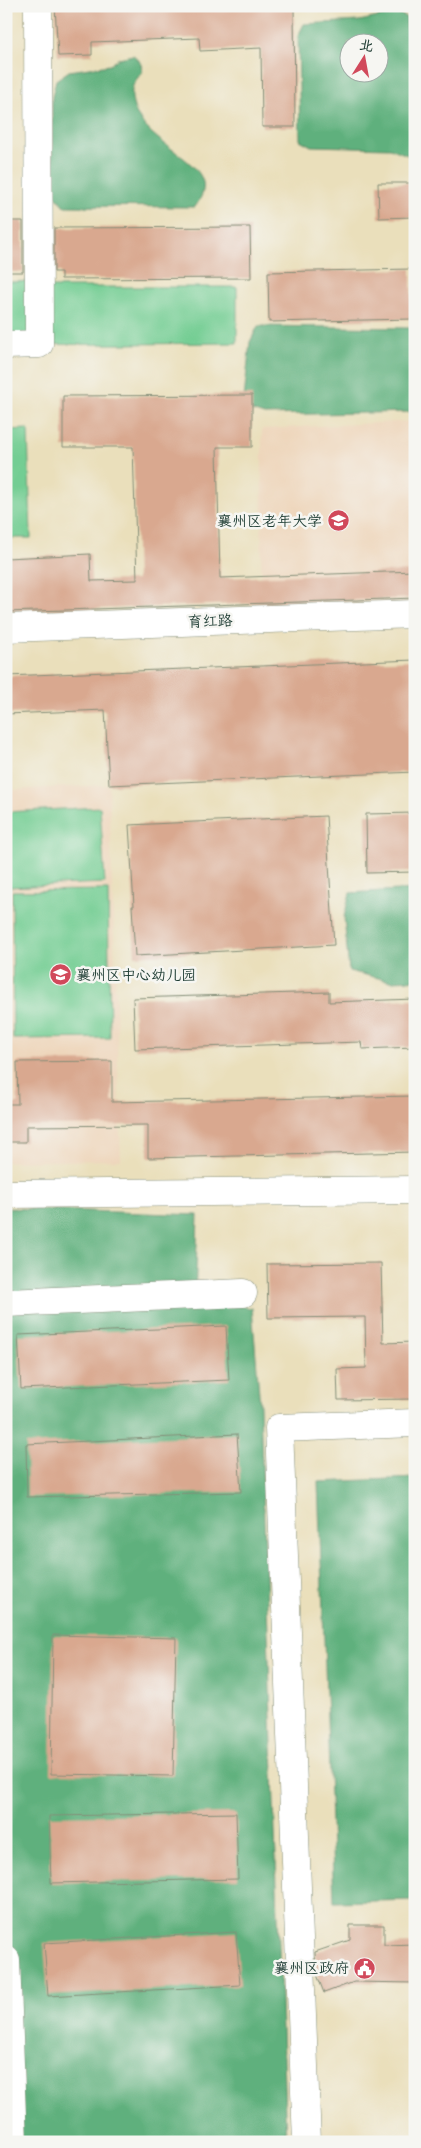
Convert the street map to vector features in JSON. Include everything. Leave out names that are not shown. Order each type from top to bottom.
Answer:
[{"type":"street","points":[[6,345],[39,344],[38,6]]},
{"type":"street","name":"育红路","points":[[6,628],[415,614]]},
{"type":"street","points":[[6,1194],[415,1190]]},
{"type":"street","points":[[6,1303],[243,1293]]},
{"type":"street","points":[[307,2142],[279,1428],[415,1424]]},
{"type":"street","points":[[6,1960],[13,2142]]},
{"type":"shaded area","name":"襄州区老年大学","points":[[415,421],[415,614],[261,619],[262,429]]},
{"type":"shaded area","name":"襄州区中心幼儿园","points":[[6,750],[8,790],[109,785],[121,1160],[6,1162]]},
{"type":"green space","points":[[397,13],[406,17],[408,49],[415,57],[415,158],[390,148],[311,146],[300,140],[298,36],[304,24],[359,21]]},
{"type":"green space","points":[[133,55],[140,62],[142,70],[132,91],[133,104],[138,117],[146,128],[191,164],[199,173],[203,182],[203,192],[195,207],[64,206],[52,191],[52,97],[56,80],[69,71],[110,65],[119,58]]},
{"type":"green space","points":[[39,281],[39,287],[237,287],[237,343],[6,345],[6,282]]},
{"type":"green space","points":[[258,326],[412,328],[415,330],[415,412],[264,415],[243,408],[250,342]]},
{"type":"green space","points":[[28,429],[31,538],[6,538],[6,430]]},
{"type":"green space","points":[[100,807],[105,883],[6,887],[6,812]]},
{"type":"green space","points":[[415,889],[415,980],[391,981],[349,971],[344,917],[350,893]]},
{"type":"green space","points":[[108,890],[110,1038],[13,1039],[12,891]]},
{"type":"green space","points":[[6,1208],[198,1215],[195,1299],[252,1308],[260,1406],[286,2142],[6,2142]]},
{"type":"green space","points":[[415,1478],[415,1900],[334,1902],[318,1482]]},
{"type":"building","points":[[55,6],[294,6],[295,127],[262,127],[261,48],[200,51],[199,38],[92,42],[92,55],[58,56]]},
{"type":"building","points":[[378,183],[415,183],[415,217],[379,218]]},
{"type":"building","points":[[6,221],[23,221],[23,272],[6,272]]},
{"type":"building","points":[[250,227],[251,278],[61,279],[61,272],[54,272],[54,228]]},
{"type":"building","points":[[411,269],[412,319],[269,322],[268,272]]},
{"type":"building","points":[[252,395],[252,447],[217,447],[220,578],[415,571],[415,598],[6,612],[6,558],[90,554],[91,581],[137,580],[133,447],[63,447],[63,396]]},
{"type":"building","points":[[415,660],[415,772],[109,785],[105,710],[6,714],[6,676]]},
{"type":"building","points":[[415,813],[415,872],[367,873],[366,814]]},
{"type":"building","points":[[326,816],[334,945],[135,956],[129,825]]},
{"type":"building","points":[[329,992],[329,1002],[415,999],[415,1047],[362,1049],[361,1042],[135,1049],[133,998]]},
{"type":"building","points":[[112,1061],[112,1102],[415,1096],[415,1152],[148,1158],[148,1125],[26,1126],[26,1142],[6,1142],[6,1104],[18,1104],[17,1062]]},
{"type":"building","points":[[381,1263],[383,1343],[415,1342],[415,1399],[338,1400],[337,1369],[366,1368],[365,1317],[268,1318],[267,1264]]},
{"type":"building","points":[[226,1326],[229,1380],[21,1389],[18,1335]]},
{"type":"building","points":[[237,1434],[241,1492],[27,1497],[26,1444]]},
{"type":"building","points":[[53,1635],[176,1638],[173,1776],[51,1774]]},
{"type":"building","points":[[236,1813],[238,1879],[51,1883],[49,1816]]},
{"type":"building","name":"襄州区政府","points":[[350,1925],[384,1925],[384,1945],[415,1944],[415,1983],[354,1982],[324,1993],[316,1972],[315,1952],[350,1940]]},
{"type":"building","points":[[236,1932],[240,1985],[48,1996],[44,1943]]},
{"type":"place","name":"襄州区老年大学","points":[[338,521]]},
{"type":"place","name":"襄州区中心幼儿园","points":[[60,975]]},
{"type":"place","name":"襄州区政府","points":[[365,1968]]}]
